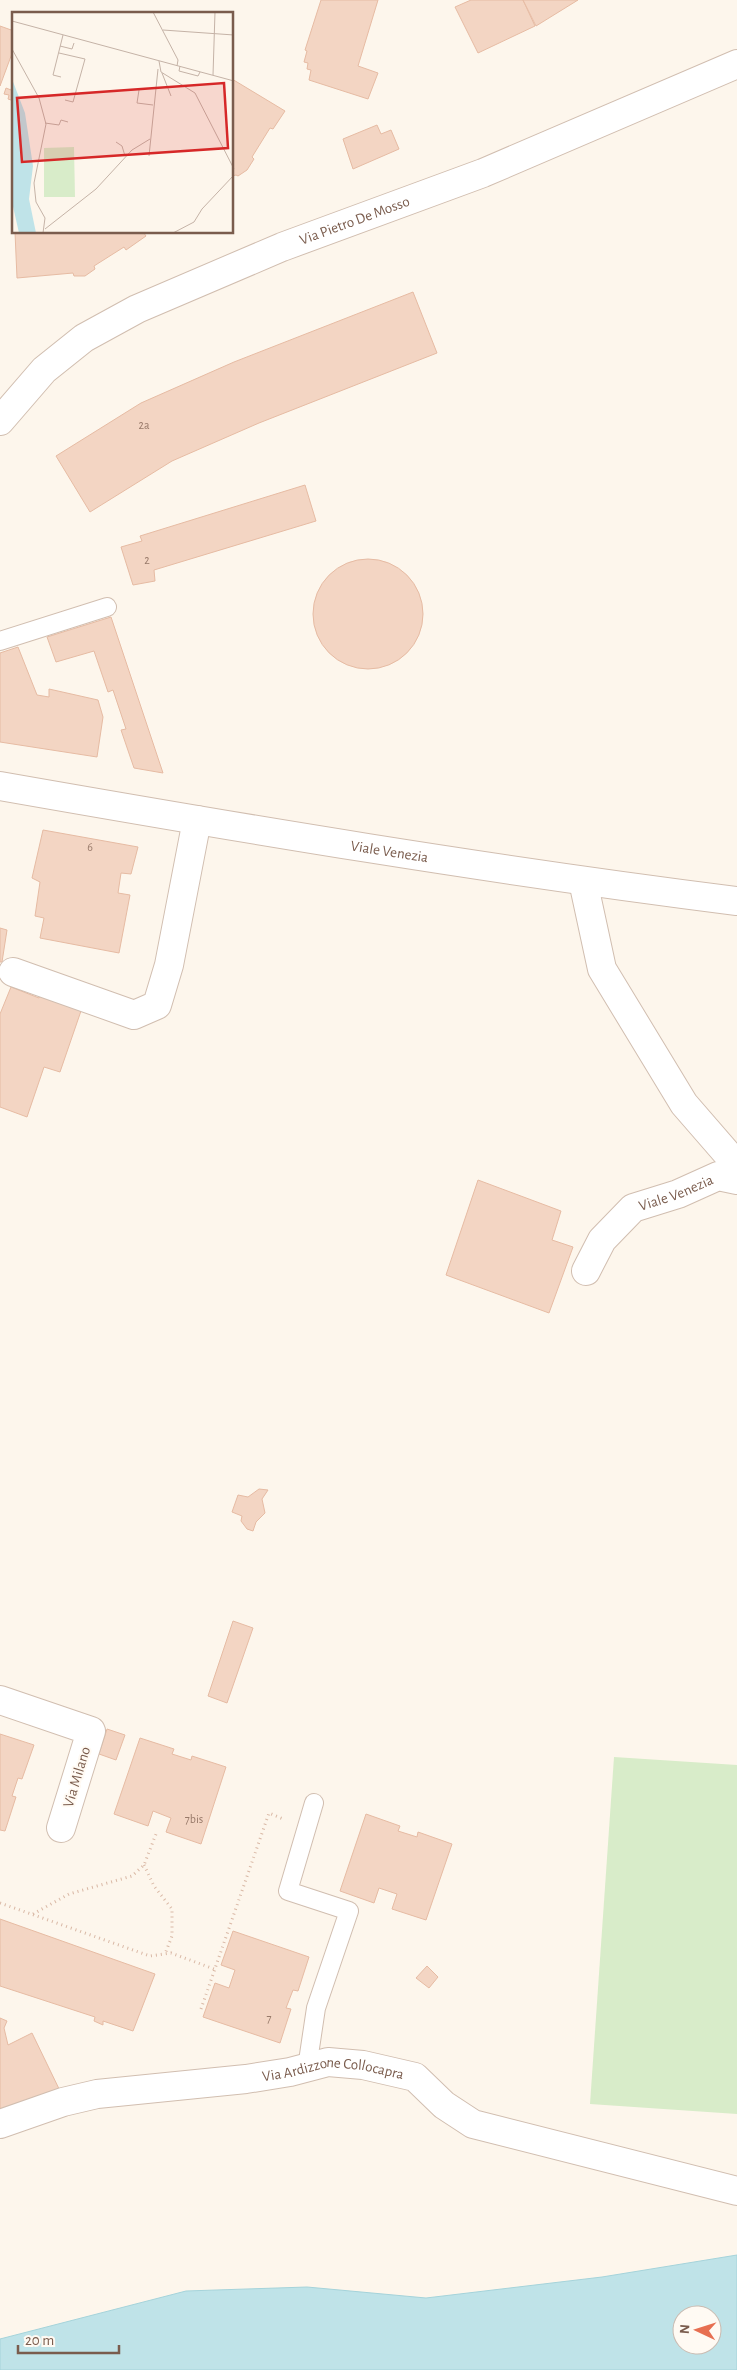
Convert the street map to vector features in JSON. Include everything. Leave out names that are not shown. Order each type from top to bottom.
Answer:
[{"type":"street","name":"Via Pietro De Mosso","points":[[0,421],[51,365],[84,338],[138,309],[282,247],[483,173],[737,64]]},
{"type":"street","name":"Viale Venezia","points":[[0,786],[197,820],[583,881],[737,901]]},
{"type":"street","points":[[13,972],[134,1015],[157,1005],[169,965],[197,820]]},
{"type":"street","points":[[583,881],[602,969],[684,1104],[737,1165]]},
{"type":"street","name":"Viale Venezia","points":[[586,1271],[602,1240],[633,1208],[678,1194],[718,1176],[737,1180]]},
{"type":"street","name":"Via Milano","points":[[0,1700],[91,1731],[61,1828]]},
{"type":"street","name":"Via Ardizzone Collocapra","points":[[0,2124],[63,2102],[97,2094],[246,2079],[307,2068],[328,2062],[363,2065],[415,2077],[444,2105],[473,2124],[737,2191]]},
{"type":"lane","points":[[0,641],[106,607]]},
{"type":"lane","points":[[307,2068],[316,2008],[349,1911],[288,1890],[314,1803]]},
{"type":"path","points":[[202,2009],[214,1969],[269,1814],[306,1828]]},
{"type":"path","points":[[32,1914],[69,1894],[132,1876],[144,1865],[156,1834]]},
{"type":"path","points":[[144,1865],[154,1886],[172,1909],[172,1936],[165,1954]]},
{"type":"path","points":[[0,1903],[150,1956],[171,1953],[214,1969]]},
{"type":"green space","points":[[614,1757],[737,1765],[737,2114],[590,2104]]},
{"type":"water","points":[[737,2255],[737,2370],[0,2370],[0,2339],[186,2291],[307,2287],[426,2298],[602,2277]]},
{"type":"building","points":[[321,0],[378,0],[358,66],[378,73],[368,99],[309,80],[311,70],[307,69],[308,63],[304,62],[307,51],[305,50]]},
{"type":"building","points":[[471,0],[523,0],[535,26],[478,53],[455,7]]},
{"type":"building","points":[[523,0],[578,0],[536,26]]},
{"type":"building","points":[[0,26],[12,30],[12,53],[0,86]]},
{"type":"building","points":[[234,80],[285,111],[273,129],[270,128],[252,157],[254,159],[247,170],[238,176],[234,176]]},
{"type":"building","points":[[12,86],[12,100],[8,99],[9,95],[4,94],[6,88],[11,90]]},
{"type":"building","points":[[377,125],[381,134],[391,130],[399,149],[353,169],[343,139]]},
{"type":"building","points":[[15,234],[144,234],[146,236],[126,250],[124,247],[94,266],[95,269],[85,276],[74,276],[73,273],[17,278]]},
{"type":"building","points":[[413,292],[437,353],[259,423],[172,461],[90,512],[56,456],[141,403],[234,362]]},
{"type":"building","points":[[305,485],[316,521],[154,570],[155,581],[133,585],[121,547],[142,541],[140,536]]},
{"type":"building","points":[[368,559],[389,563],[407,575],[419,593],[423,614],[419,635],[407,653],[389,665],[368,669],[347,665],[329,653],[317,635],[313,614],[317,593],[329,575],[347,563]]},
{"type":"building","points":[[111,617],[163,773],[134,768],[121,730],[126,729],[113,690],[108,692],[94,651],[56,662],[47,637]]},
{"type":"building","points":[[18,647],[37,695],[49,697],[49,689],[98,700],[103,717],[97,757],[0,742],[0,653]]},
{"type":"building","points":[[43,830],[138,847],[131,874],[121,873],[118,893],[130,895],[119,953],[40,938],[44,918],[35,916],[40,882],[32,878]]},
{"type":"building","points":[[0,928],[7,930],[2,962],[0,962]]},
{"type":"building","points":[[11,987],[39,998],[41,993],[82,1008],[60,1072],[44,1067],[27,1117],[0,1107],[0,1014]]},
{"type":"building","points":[[478,1180],[561,1211],[552,1240],[573,1247],[549,1313],[446,1275]]},
{"type":"building","points":[[259,1489],[268,1490],[262,1499],[265,1513],[256,1522],[253,1531],[247,1529],[241,1521],[242,1516],[232,1512],[238,1495],[248,1497]]},
{"type":"building","points":[[233,1621],[253,1628],[227,1703],[208,1696]]},
{"type":"building","points":[[107,1729],[125,1735],[116,1760],[99,1754]]},
{"type":"building","points":[[0,1734],[34,1745],[22,1779],[18,1778],[12,1796],[16,1797],[5,1831],[0,1830]]},
{"type":"building","points":[[140,1738],[174,1749],[172,1754],[191,1760],[192,1756],[226,1767],[201,1844],[166,1832],[171,1818],[153,1811],[148,1826],[114,1814]]},
{"type":"building","points":[[366,1814],[400,1826],[398,1831],[417,1837],[418,1832],[452,1844],[426,1920],[392,1909],[397,1894],[379,1888],[374,1903],[340,1891]]},
{"type":"building","points":[[0,1919],[155,1974],[133,2031],[103,2021],[103,2025],[94,2021],[95,2017],[0,1986]]},
{"type":"building","points":[[233,1931],[309,1957],[298,1991],[293,1990],[286,2008],[291,2009],[280,2043],[203,2017],[215,1983],[229,1988],[235,1970],[221,1965]]},
{"type":"building","points":[[427,1966],[438,1977],[429,1988],[416,1978]]},
{"type":"building","points":[[0,2018],[7,2021],[4,2028],[8,2045],[32,2033],[62,2095],[0,2119]]}]
